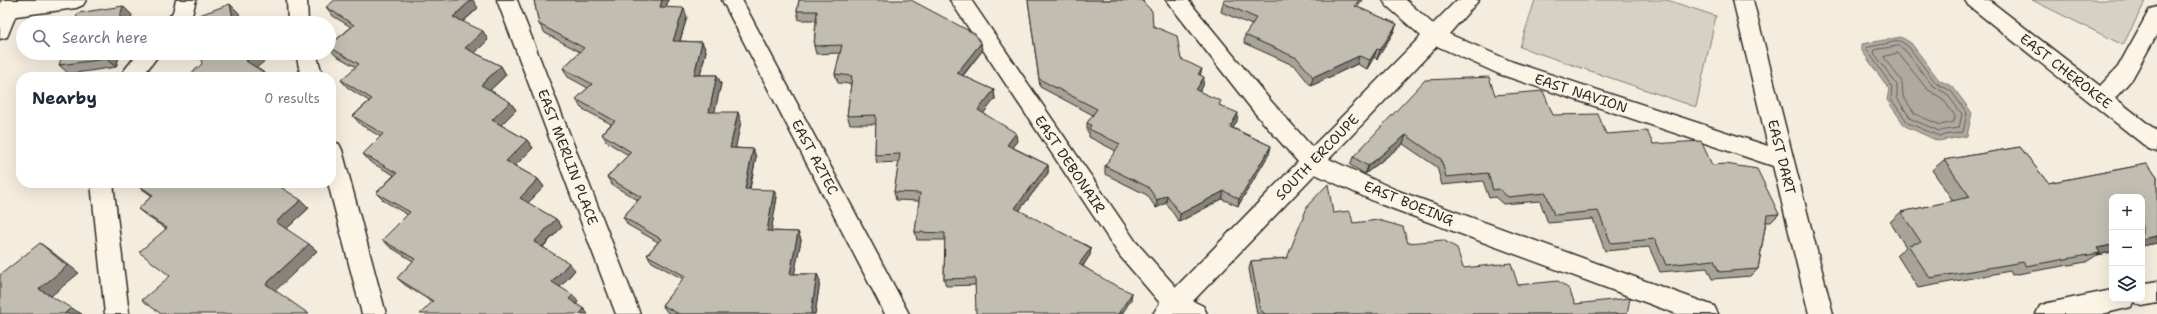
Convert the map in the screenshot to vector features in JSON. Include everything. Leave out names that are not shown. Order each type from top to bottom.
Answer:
[{"type":"main road","points":[[0,31],[11,4],[76,0]]},
{"type":"main road","points":[[181,16],[186,0]]},
{"type":"main road","points":[[297,0],[298,16]]},
{"type":"main road","name":"EAST MERLIN PLACE","points":[[507,0],[628,314]]},
{"type":"main road","name":"EAST AZTEC","points":[[732,0],[897,314]]},
{"type":"main road","name":"EAST DEBONAIR","points":[[960,0],[1128,249],[1170,308],[1195,314]]},
{"type":"main road","name":"EAST BOEING","points":[[1176,0],[1262,106],[1312,162],[1388,197],[1706,314]]},
{"type":"main road","name":"EAST NAVION","points":[[1393,0],[1434,36],[1506,68],[1783,160]]},
{"type":"main road","name":"SOUTH ERCOUPE","points":[[1170,308],[1469,0]]},
{"type":"main road","name":"EAST DART","points":[[1743,0],[1821,314]]},
{"type":"main road","name":"EAST CHEROKEE","points":[[1975,0],[2157,142]]},
{"type":"main road","points":[[2102,99],[2125,73],[2157,15]]},
{"type":"main road","points":[[134,72],[144,60]]},
{"type":"main road","points":[[308,60],[311,72]]},
{"type":"main road","points":[[336,169],[374,314]]},
{"type":"main road","points":[[103,188],[117,314]]},
{"type":"main road","points":[[2145,294],[2157,292]]},
{"type":"main road","points":[[2048,314],[2109,302]]},
{"type":"shaded area","points":[[1535,0],[1667,0],[1716,16],[1696,107],[1520,47]]},
{"type":"shaded area","points":[[2032,0],[2146,0],[2123,45]]},
{"type":"water","points":[[1901,37],[1911,43],[1939,80],[1953,87],[1972,113],[1967,136],[1938,141],[1905,126],[1887,100],[1889,89],[1862,51],[1862,44]]},
{"type":"building","points":[[335,0],[471,0],[453,17],[483,31],[465,48],[501,66],[481,85],[510,102],[492,120],[527,140],[506,161],[538,179],[520,198],[556,219],[534,242],[569,263],[552,282],[573,295],[569,299],[584,309],[580,314],[420,314],[433,301],[397,278],[415,259],[382,240],[410,212],[376,193],[397,173],[363,154],[383,134],[353,116],[372,99],[341,80],[359,64],[336,51],[336,40],[354,25],[326,7]]},
{"type":"building","points":[[534,0],[662,0],[660,7],[684,8],[673,41],[702,42],[694,75],[717,75],[709,112],[738,112],[730,148],[753,149],[745,189],[774,190],[767,231],[798,232],[790,274],[817,274],[811,314],[679,314],[662,305],[685,276],[647,255],[661,239],[623,217],[641,197],[607,177],[631,152],[602,134],[615,121],[576,99],[592,84],[563,68],[584,48],[539,24]]},
{"type":"building","points":[[799,0],[911,0],[975,34],[981,43],[957,73],[994,90],[978,110],[1016,133],[1007,145],[1048,165],[1015,208],[1091,248],[1079,264],[1109,282],[1132,293],[1118,314],[976,314],[975,278],[944,279],[945,233],[915,232],[920,193],[894,192],[900,154],[875,155],[876,115],[847,116],[852,76],[835,74],[842,45],[814,46],[817,11],[797,11]]},
{"type":"building","points":[[1028,0],[1141,0],[1152,11],[1153,26],[1177,36],[1181,59],[1202,69],[1198,74],[1204,77],[1196,90],[1221,101],[1219,105],[1238,113],[1230,127],[1271,146],[1239,199],[1224,191],[1180,214],[1167,195],[1157,200],[1148,187],[1105,166],[1120,144],[1089,129],[1091,125],[1087,123],[1097,109],[1039,79]]},
{"type":"building","points":[[1224,0],[1359,0],[1355,6],[1397,24],[1380,50],[1377,49],[1370,60],[1359,56],[1313,77],[1297,58],[1245,35],[1256,18],[1223,3]]},
{"type":"building","points":[[230,4],[233,16],[197,16]]},
{"type":"building","points":[[123,6],[120,16],[77,16],[78,13]]},
{"type":"building","points":[[61,60],[98,60],[59,65]]},
{"type":"building","points":[[201,60],[247,60],[246,61],[263,72],[193,72],[202,64]]},
{"type":"building","points":[[1489,77],[1495,95],[1543,91],[1553,115],[1598,114],[1606,134],[1647,131],[1653,144],[1701,141],[1712,165],[1726,164],[1757,169],[1779,214],[1767,215],[1758,269],[1719,272],[1714,260],[1666,265],[1655,239],[1611,243],[1598,211],[1554,215],[1546,193],[1508,197],[1499,189],[1493,190],[1488,173],[1446,177],[1441,159],[1406,135],[1368,166],[1353,157],[1425,80]]},
{"type":"building","points":[[2020,147],[2048,183],[2147,164],[2157,176],[2157,236],[2145,238],[2145,194],[2109,194],[2109,246],[2097,248],[2100,253],[2026,266],[2023,262],[1930,278],[1908,245],[1921,242],[1901,212],[1970,197],[1944,160]]},
{"type":"building","points":[[1328,184],[1333,213],[1350,211],[1353,223],[1378,220],[1403,227],[1408,243],[1443,240],[1457,248],[1463,268],[1511,263],[1518,285],[1558,281],[1569,289],[1575,304],[1630,298],[1627,314],[1265,314],[1260,309],[1251,261],[1287,258],[1308,205]]},
{"type":"building","points":[[142,188],[282,188],[301,200],[276,222],[309,244],[266,284],[309,314],[161,314],[142,300],[170,276],[139,252],[167,228],[138,209],[153,195]]},
{"type":"building","points":[[40,243],[67,266],[39,289],[71,308],[64,314],[0,314],[0,275]]}]
